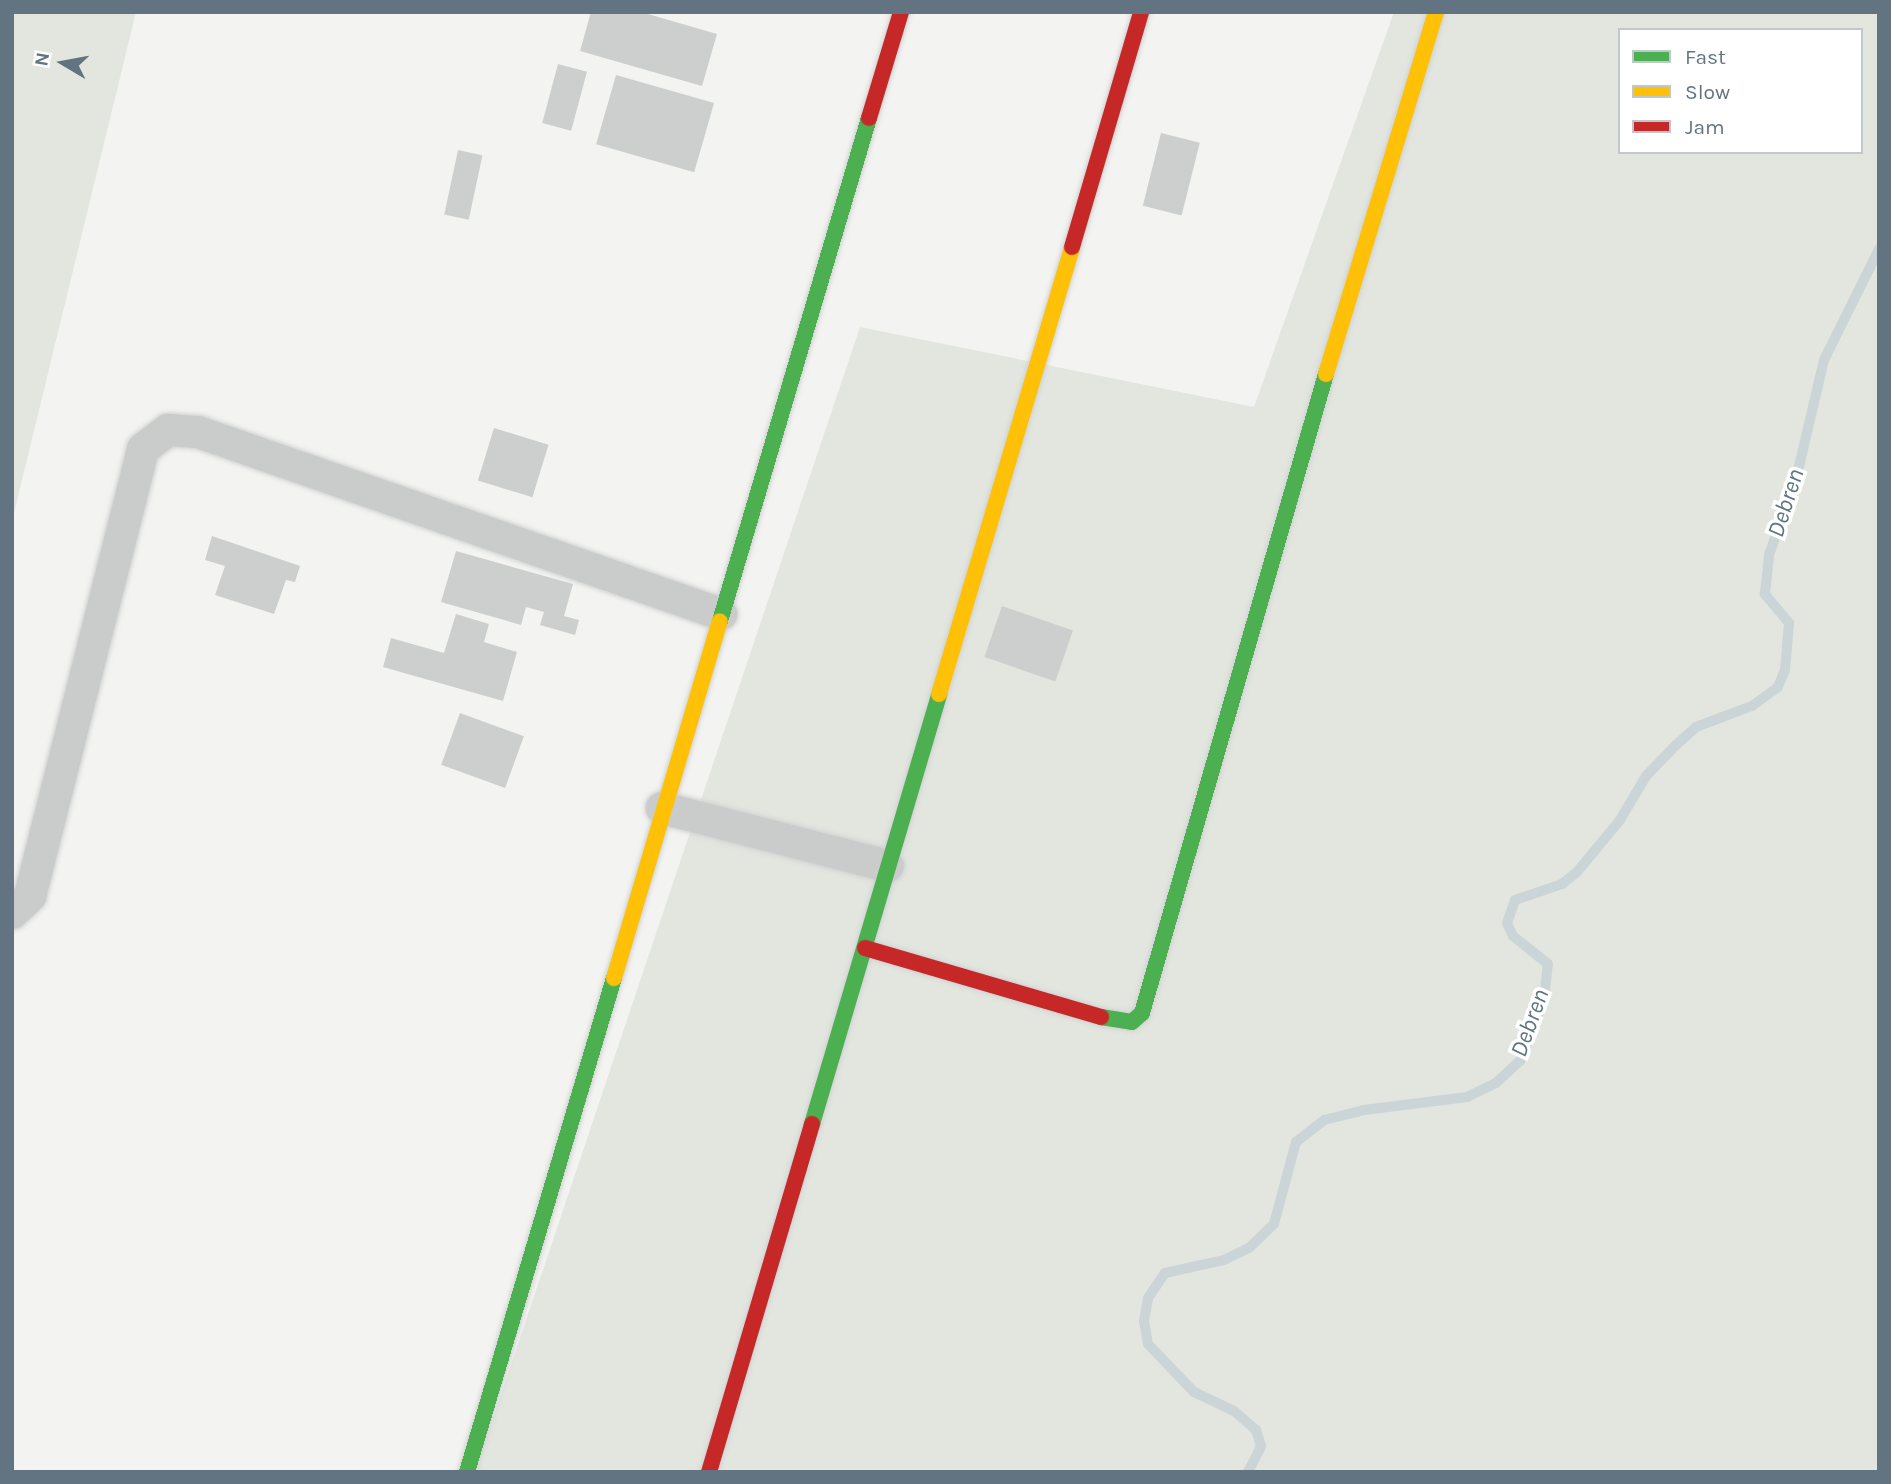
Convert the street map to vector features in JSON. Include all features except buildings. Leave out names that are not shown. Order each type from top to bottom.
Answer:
[{"type":"street","points":[[467,1472],[662,808],[901,12]]},
{"type":"street","points":[[709,1472],[1141,12]]},
{"type":"street","points":[[865,948],[1114,1021],[1132,1022],[1142,1013],[1372,216],[1436,12]]},
{"type":"street","points":[[12,913],[30,895],[143,449],[168,430],[198,432],[721,614]]},
{"type":"street","points":[[662,808],[888,866]]},
{"type":"shaded area","points":[[12,12],[136,12],[12,521]]},
{"type":"shaded area","points":[[1394,12],[1879,12],[1879,1472],[475,1472],[860,327],[1254,407]]},
{"type":"waterway","name":"Debren","points":[[1248,1472],[1261,1446],[1256,1430],[1234,1411],[1194,1392],[1148,1344],[1144,1321],[1148,1298],[1165,1273],[1224,1260],[1249,1248],[1274,1224],[1296,1142],[1324,1120],[1364,1110],[1467,1097],[1496,1083],[1520,1061],[1544,1000],[1548,964],[1513,936],[1507,923],[1515,900],[1562,884],[1577,872],[1620,820],[1646,776],[1696,727],[1752,706],[1778,687],[1785,670],[1789,623],[1765,594],[1769,555],[1797,475],[1824,360],[1879,249]]},
{"type":"traffic: fast","points":[[720,621],[869,118]]},
{"type":"traffic: fast","points":[[1101,1017],[1132,1022],[1142,1013],[1326,374]]},
{"type":"traffic: fast","points":[[812,1124],[939,694]]},
{"type":"traffic: fast","points":[[467,1472],[614,978]]},
{"type":"traffic: slow","points":[[1326,374],[1436,12]]},
{"type":"traffic: slow","points":[[939,694],[1072,247]]},
{"type":"traffic: slow","points":[[614,978],[720,621]]},
{"type":"traffic: jam","points":[[869,118],[901,12]]},
{"type":"traffic: jam","points":[[1072,247],[1141,12]]},
{"type":"traffic: jam","points":[[865,948],[1101,1017]]},
{"type":"traffic: jam","points":[[709,1472],[812,1124]]}]
